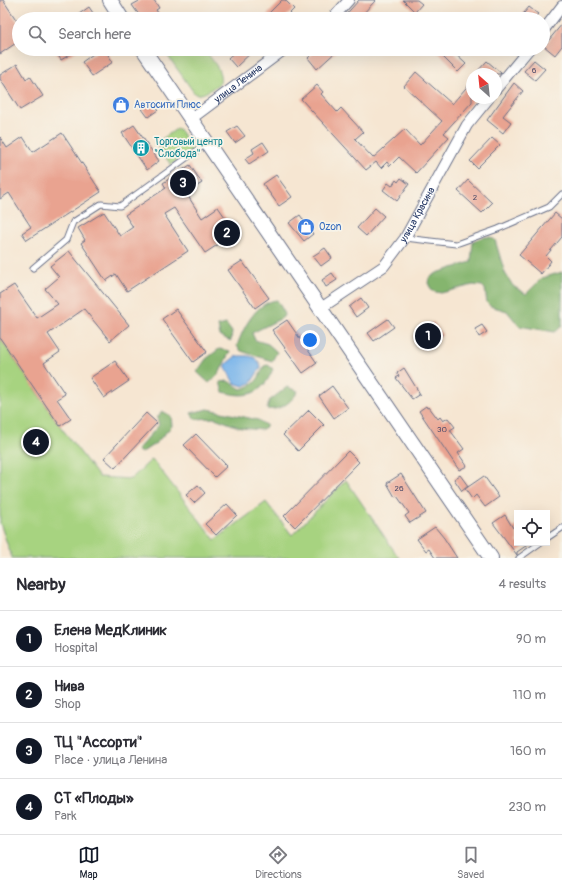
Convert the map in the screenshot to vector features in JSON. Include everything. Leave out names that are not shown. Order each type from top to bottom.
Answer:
[{"type":"main road","points":[[110,0],[118,12]]},
{"type":"main road","points":[[148,56],[492,558]]},
{"type":"street","points":[[338,12],[349,0]]},
{"type":"street","points":[[550,21],[562,6]]},
{"type":"street","name":"улица Ленина","points":[[191,119],[276,56]]},
{"type":"street","points":[[502,82],[523,56]]},
{"type":"street","name":"улица Красина","points":[[321,308],[384,266],[405,238],[467,125],[484,104]]},
{"type":"lane","points":[[33,268],[66,240],[73,222],[101,204],[120,206],[207,143]]},
{"type":"lane","points":[[405,238],[456,244],[498,229],[549,207],[562,194]]},
{"type":"lane","points":[[550,536],[562,528]]},
{"type":"lane","points":[[519,558],[536,546]]},
{"type":"green space","points":[[168,56],[209,56],[213,61],[220,74],[220,83],[205,93],[195,94]]},
{"type":"green space","points":[[178,128],[193,149],[171,165],[156,143]]},
{"type":"green space","points":[[483,237],[490,237],[495,240],[505,273],[513,286],[526,294],[542,278],[562,272],[562,326],[555,332],[519,326],[507,311],[490,306],[487,303],[485,289],[482,286],[473,285],[441,293],[432,291],[428,283],[429,278],[437,273],[471,262],[473,241]]},
{"type":"green space","points":[[277,300],[285,314],[282,318],[252,333],[255,340],[268,344],[277,352],[272,361],[241,351],[237,346],[251,317],[269,302]]},
{"type":"green space","points":[[226,324],[232,332],[231,341],[220,336],[218,326]]},
{"type":"green space","points":[[0,338],[60,426],[99,477],[131,479],[152,459],[215,540],[266,502],[292,535],[346,480],[399,558],[12,558],[0,523]]},
{"type":"green space","points":[[219,349],[230,351],[219,374],[209,383],[197,372],[206,359]]},
{"type":"green space","points":[[268,365],[273,369],[269,377],[259,389],[254,392],[240,395],[223,392],[220,382],[228,381],[241,389],[250,386],[256,381],[264,366]]},
{"type":"green space","points":[[287,387],[298,391],[292,399],[285,405],[276,409],[267,409],[269,401]]},
{"type":"green space","points":[[208,409],[258,420],[267,426],[263,430],[241,428],[215,418],[195,419],[191,413]]},
{"type":"green space","points":[[162,411],[171,416],[172,426],[156,443],[141,453],[137,450],[159,425],[157,418]]},
{"type":"water","points":[[236,356],[252,357],[259,363],[261,367],[251,383],[243,386],[234,383],[226,368],[226,364]]},
{"type":"building","points":[[0,0],[3,0],[12,14],[12,46],[0,54]]},
{"type":"building","points":[[141,0],[154,0],[159,8],[156,10],[157,12],[137,12],[132,5]]},
{"type":"building","points":[[282,0],[285,0],[294,9],[291,12],[270,12]]},
{"type":"building","points":[[359,0],[376,0],[365,12],[348,12]]},
{"type":"building","points":[[403,0],[417,0],[422,4],[415,12]]},
{"type":"building","points":[[89,7],[92,12],[82,12]]},
{"type":"building","points":[[529,7],[535,12],[525,12]]},
{"type":"building","points":[[562,24],[562,46],[555,55],[550,51],[550,39]]},
{"type":"building","points":[[58,56],[68,56],[61,60]]},
{"type":"building","points":[[90,56],[109,56],[113,62],[92,76],[82,62]]},
{"type":"building","points":[[230,56],[248,56],[236,67],[228,58]]},
{"type":"building","points":[[310,56],[331,56],[317,69],[308,58]]},
{"type":"building","points":[[442,56],[457,56],[466,64],[458,72]]},
{"type":"building","points":[[534,60],[545,69],[535,80],[524,71]]},
{"type":"building","points":[[487,61],[495,68],[481,68]]},
{"type":"building","points":[[17,64],[26,79],[30,76],[43,96],[20,110],[0,79],[0,75]]},
{"type":"building","points":[[416,72],[452,104],[466,88],[466,104],[470,104],[444,133],[449,137],[416,173],[399,157],[390,166],[387,162],[381,168],[376,162],[366,170],[301,99],[317,85],[323,92],[321,94],[337,112],[341,108],[363,132],[355,139],[373,158],[405,129],[420,145],[442,121],[404,86]]},
{"type":"building","points":[[514,83],[523,91],[503,116],[511,122],[503,133],[487,120],[499,104],[502,104],[502,99]]},
{"type":"building","points":[[152,102],[158,110],[148,117],[142,109]]},
{"type":"building","name":"Торговый центр \"Слобода\"","points":[[134,125],[159,161],[147,170],[122,133]]},
{"type":"building","points":[[237,126],[245,136],[235,143],[227,132]]},
{"type":"building","points":[[62,133],[101,192],[27,240],[22,233],[31,227],[9,193],[0,199],[0,137],[7,148],[23,137],[33,152]]},
{"type":"building","points":[[492,138],[500,145],[477,168],[470,161]]},
{"type":"building","points":[[263,142],[269,151],[249,164],[245,159],[254,153],[252,149]]},
{"type":"building","points":[[190,165],[202,183],[186,193],[202,218],[218,207],[236,233],[205,253],[174,208],[164,214],[188,251],[127,291],[116,274],[106,281],[81,243],[85,240],[78,228],[104,212],[120,236],[133,227],[125,215],[166,188],[163,183]]},
{"type":"building","points":[[276,175],[292,197],[279,206],[263,184]]},
{"type":"building","points":[[401,178],[409,184],[397,201],[383,190],[388,183],[392,186],[396,180],[398,182]]},
{"type":"building","points":[[468,180],[492,203],[482,213],[458,191]]},
{"type":"building","points":[[375,208],[384,216],[366,236],[357,228]]},
{"type":"building","points":[[555,213],[562,219],[562,237],[546,256],[551,261],[541,274],[519,255]]},
{"type":"building","points":[[300,215],[313,234],[304,241],[289,223]]},
{"type":"building","points":[[325,248],[332,258],[321,266],[313,256]]},
{"type":"building","points":[[69,251],[129,325],[110,341],[84,309],[48,334],[60,352],[44,363],[65,394],[57,399],[71,419],[60,426],[0,338],[0,294],[14,285],[37,318],[58,304],[45,289],[59,277],[50,266]]},
{"type":"building","points":[[242,261],[269,298],[255,308],[228,270]]},
{"type":"building","points":[[332,273],[337,280],[326,287],[322,280]]},
{"type":"building","points":[[361,298],[368,308],[356,317],[349,307]]},
{"type":"building","points":[[176,309],[207,352],[193,362],[162,319]]},
{"type":"building","points":[[388,319],[394,327],[374,341],[368,333]]},
{"type":"building","points":[[287,320],[317,363],[303,373],[272,330]]},
{"type":"building","points":[[433,322],[442,335],[422,349],[413,336]]},
{"type":"building","points":[[482,325],[487,332],[479,337],[475,329]]},
{"type":"building","points":[[115,361],[129,381],[104,398],[90,378]]},
{"type":"building","points":[[404,368],[420,394],[412,399],[396,378],[399,376],[397,373]]},
{"type":"building","points":[[332,386],[348,408],[334,418],[319,396]]},
{"type":"building","points":[[426,406],[427,408],[429,407],[438,419],[440,417],[443,421],[448,418],[455,427],[450,430],[464,449],[458,453],[467,466],[459,470],[419,411]]},
{"type":"building","points":[[309,410],[324,425],[298,451],[283,435]]},
{"type":"building","points":[[146,413],[157,423],[115,468],[104,458]]},
{"type":"building","points":[[196,434],[227,466],[215,477],[184,445]]},
{"type":"building","points":[[348,451],[359,462],[295,527],[284,516]]},
{"type":"building","points":[[401,474],[426,513],[410,523],[405,516],[409,513],[397,496],[395,497],[387,483]]},
{"type":"building","points":[[460,475],[468,486],[462,491],[454,479]]},
{"type":"building","points":[[484,476],[499,497],[485,507],[476,495],[472,499],[465,489]]},
{"type":"building","points":[[198,485],[205,493],[194,503],[186,495]]},
{"type":"building","points":[[227,504],[237,515],[216,535],[205,524]]},
{"type":"building","points":[[505,515],[513,528],[514,527],[514,546],[526,546],[517,552],[517,555],[493,523]]},
{"type":"building","points":[[435,527],[457,558],[435,558],[429,549],[426,551],[417,539]]},
{"type":"place","name":"Автосити Плюс","points":[[121,105]]},
{"type":"place","name":"Торговый центр \"Слобода\"","points":[[141,148]]},
{"type":"place","name":"ТЦ \"Ассорти\"","points":[[183,183]]},
{"type":"place","name":"Ozon","points":[[306,227]]},
{"type":"place","name":"Нива","points":[[227,233]]},
{"type":"place","name":"Елена МедКлиник","points":[[428,336]]},
{"type":"place","name":"СТ «Плоды»","points":[[36,442]]}]
